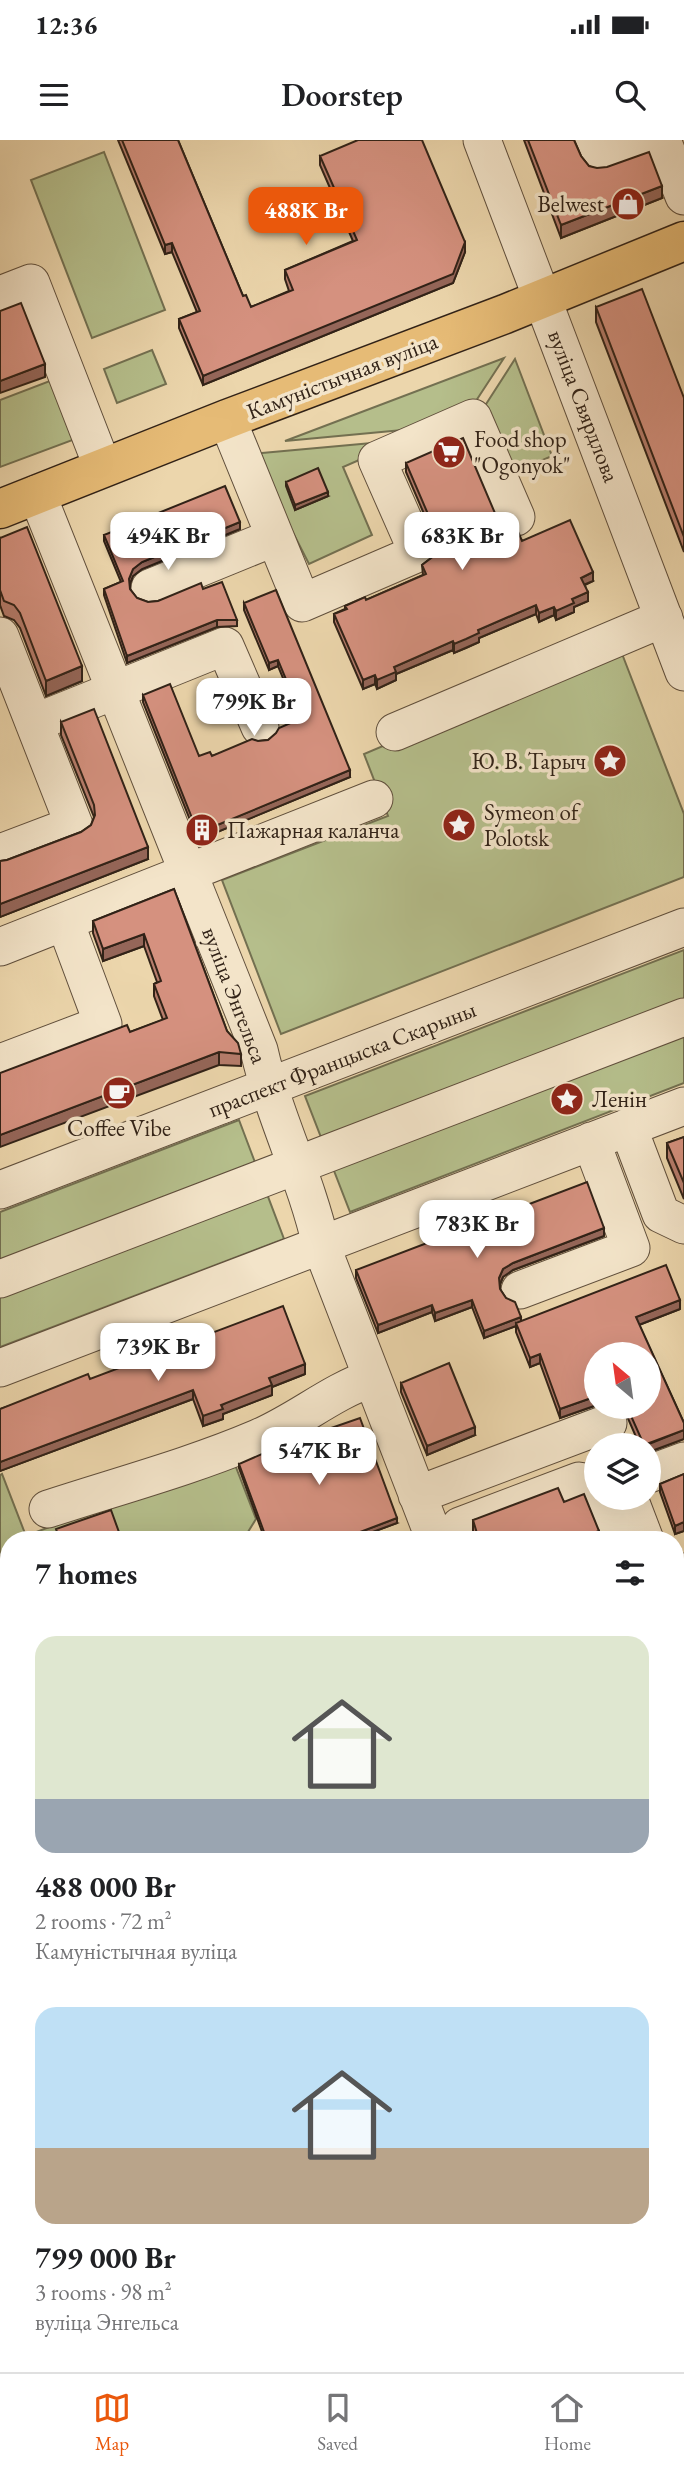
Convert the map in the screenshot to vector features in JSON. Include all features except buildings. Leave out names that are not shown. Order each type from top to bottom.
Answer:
[{"type":"main road","name":"Камуністычная вуліца","points":[[0,509],[684,241]]},
{"type":"street","name":"вуліца Свярдлова","points":[[482,140],[684,672]]},
{"type":"street","points":[[592,140],[600,160],[653,140]]},
{"type":"street","points":[[662,140],[684,196]]},
{"type":"street","points":[[0,295],[31,283],[103,468]]},
{"type":"street","points":[[227,419],[302,603],[418,553],[377,460],[473,418],[516,517]]},
{"type":"street","name":"вуліца Энгельса","points":[[37,494],[259,1050],[267,1088],[313,1208],[321,1245],[417,1495],[445,1531]]},
{"type":"street","points":[[150,588],[275,537]]},
{"type":"street","points":[[395,732],[664,618]]},
{"type":"street","points":[[0,636],[74,825],[0,853]]},
{"type":"street","points":[[34,723],[225,646],[260,727]]},
{"type":"street","points":[[0,947],[374,799]]},
{"type":"street","points":[[0,1063],[103,1024],[65,922]]},
{"type":"street","name":"праспект Францыска Скарыны","points":[[0,1189],[684,927]]},
{"type":"street","points":[[0,1279],[684,1017]]},
{"type":"street","points":[[0,1368],[684,1105]]},
{"type":"street","points":[[628,1127],[661,1214],[684,1225]]},
{"type":"street","points":[[520,1290],[631,1248],[591,1141]]},
{"type":"street","points":[[48,1509],[260,1437],[346,1387],[372,1378]]},
{"type":"street","points":[[417,1495],[608,1423]]},
{"type":"street","points":[[661,1470],[684,1461]]},
{"type":"street","points":[[452,1531],[579,1481],[584,1484]]},
{"type":"street","points":[[604,1510],[611,1531]]},
{"type":"street","points":[[634,1510],[642,1531]]},
{"type":"green space","points":[[104,152],[165,310],[92,338],[31,180]]},
{"type":"green space","points":[[152,350],[166,384],[117,403],[104,369]]},
{"type":"green space","points":[[504,358],[472,407],[424,428],[285,441]]},
{"type":"green space","points":[[515,359],[552,456],[506,476],[479,415]]},
{"type":"green space","points":[[55,379],[78,438],[0,467],[0,400]]},
{"type":"green space","points":[[405,440],[343,467],[372,535],[309,564],[254,456],[262,453]]},
{"type":"green space","points":[[619,646],[684,814],[684,877],[281,1034],[222,880],[388,816],[364,754]]},
{"type":"green space","points":[[684,950],[684,1083],[350,1212],[305,1096]]},
{"type":"green space","points":[[239,1120],[284,1239],[0,1347],[0,1212]]},
{"type":"green space","points":[[232,1457],[256,1519],[249,1531],[39,1531]]},
{"type":"green space","points":[[2,1474],[24,1531],[0,1531]]},
{"type":"place","name":"Belwest","points":[[628,204]]},
{"type":"place","name":"Food shop \"Ogonyok\"","points":[[449,452]]},
{"type":"place","name":"Ю. В. Тарыч","points":[[610,761]]},
{"type":"place","name":"Symeon of Polotsk","points":[[459,825]]},
{"type":"place","name":"Пажарная каланча","points":[[202,830]]},
{"type":"place","name":"Coffee Vibe","points":[[119,1093]]},
{"type":"place","name":"Ленін","points":[[567,1099]]}]
